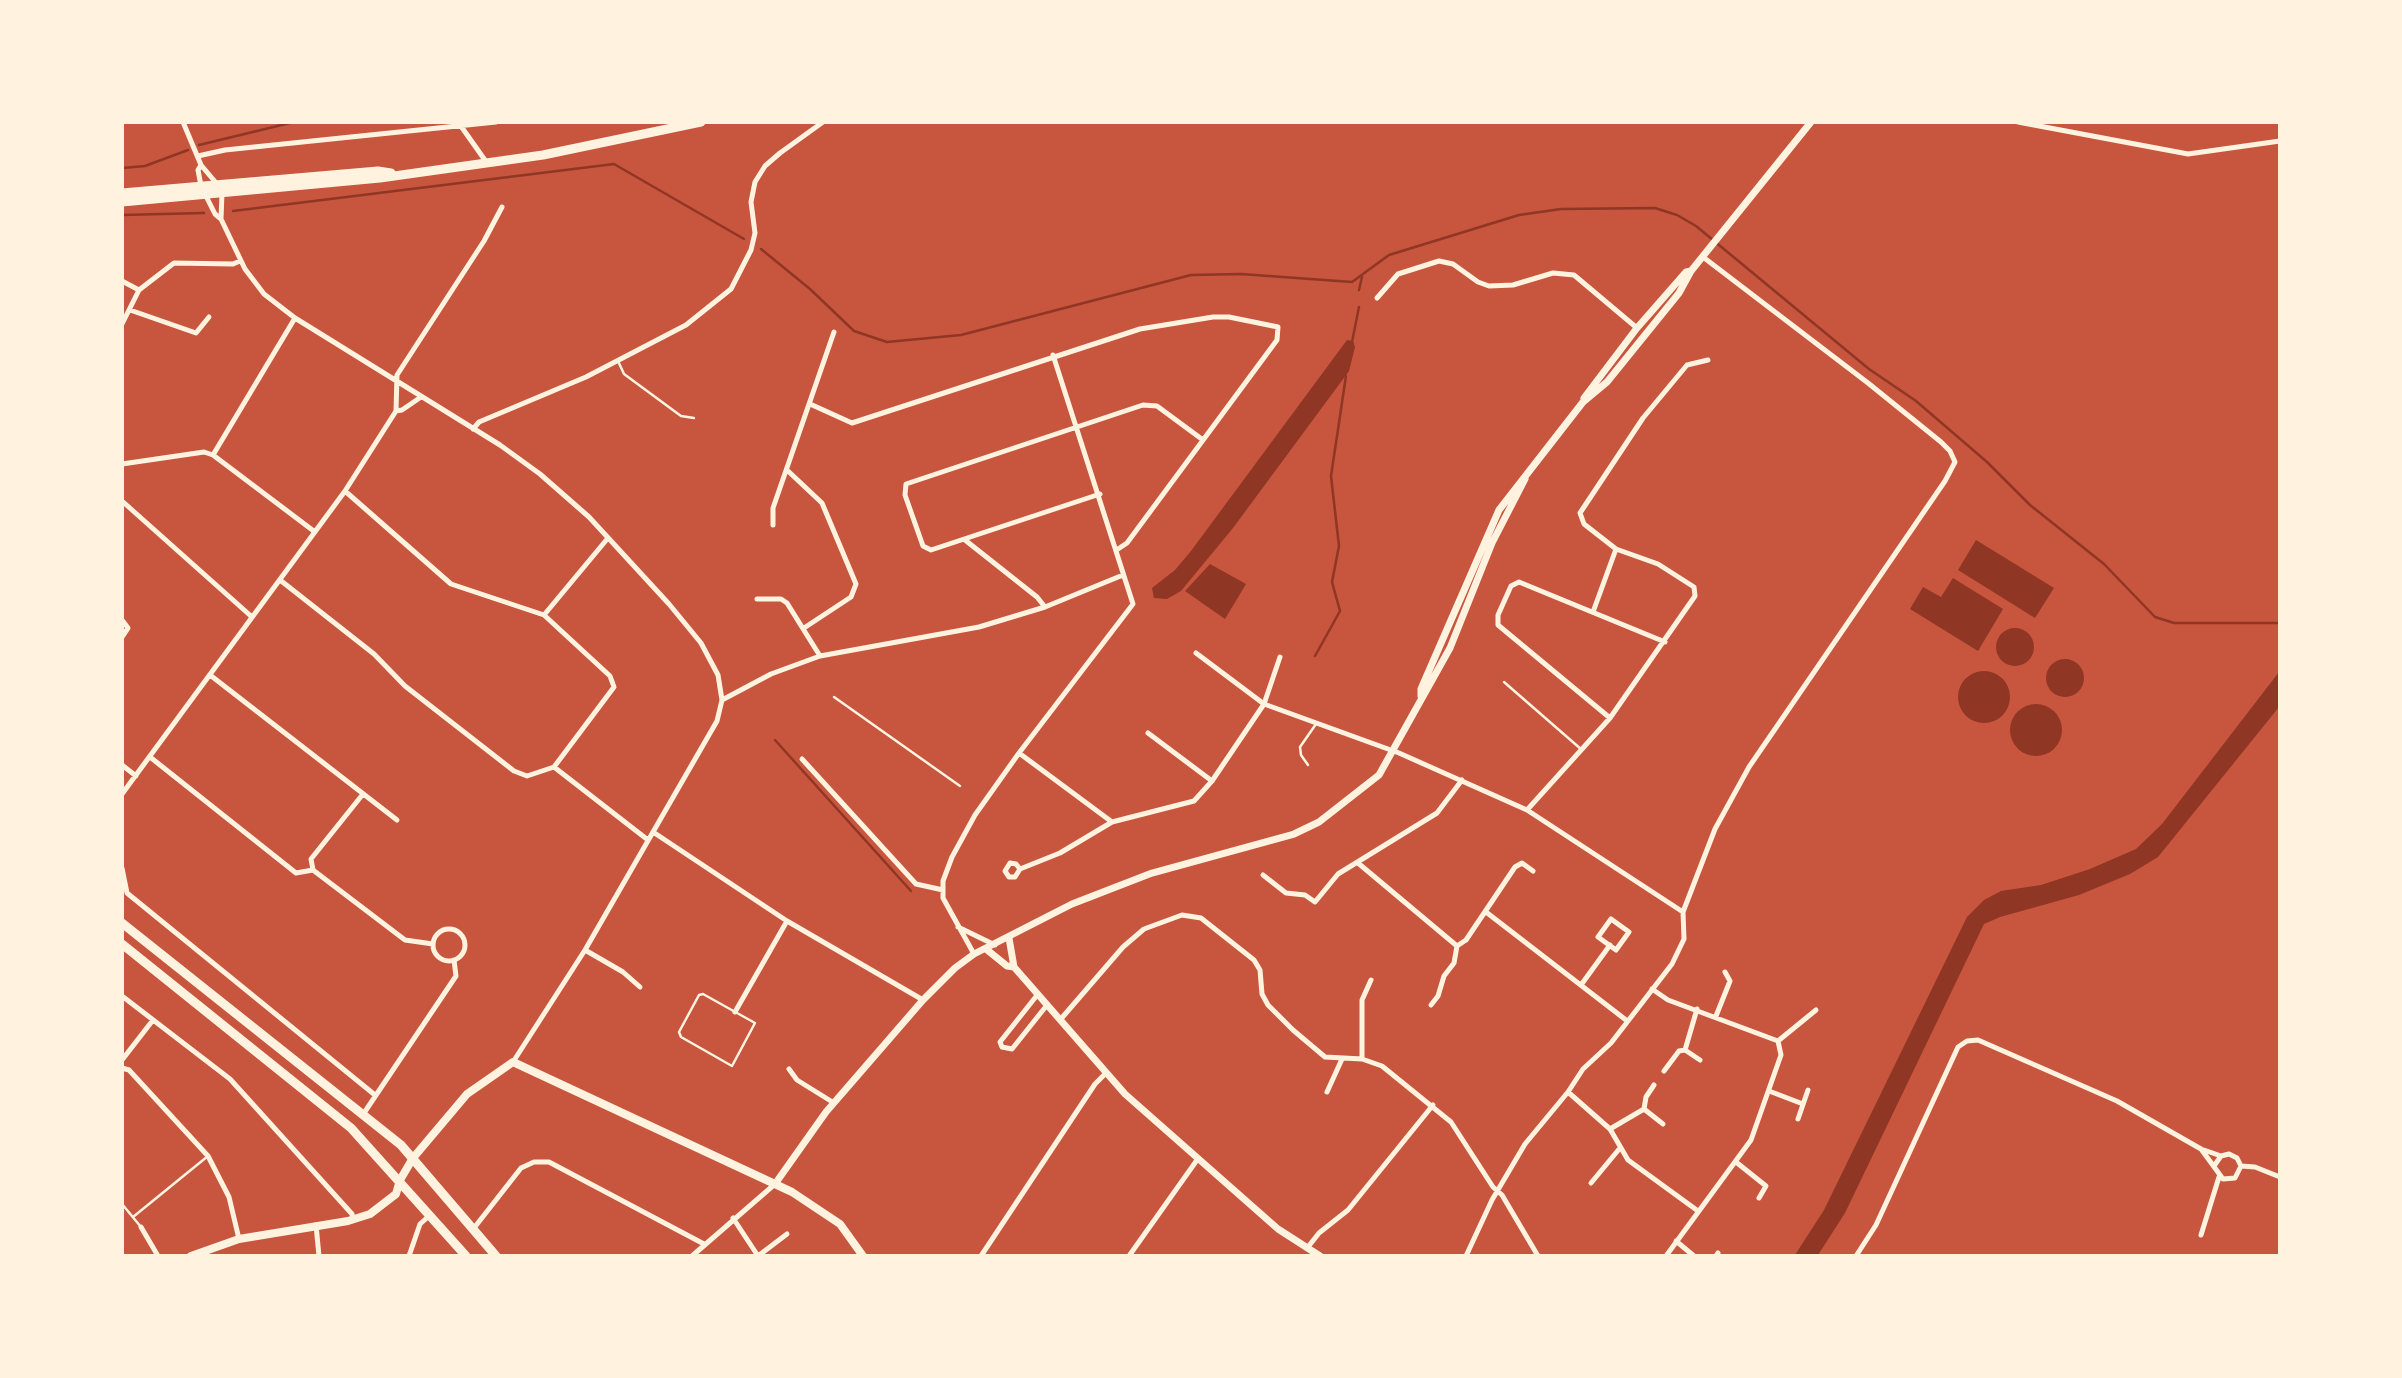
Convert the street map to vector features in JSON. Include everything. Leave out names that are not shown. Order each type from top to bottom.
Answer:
[{"type":"main road","points":[[122,193],[201,186],[220,188],[378,171],[393,174],[487,163],[543,155],[701,122]]},
{"type":"main road","points":[[201,186],[206,196]]},
{"type":"main road","points":[[122,202],[206,196],[220,188]]},
{"type":"main road","points":[[122,923],[364,1113],[414,1158],[496,1255]]},
{"type":"main road","points":[[122,944],[351,1128],[466,1255]]},
{"type":"main road","points":[[191,1255],[239,1239],[353,1220],[370,1214],[396,1194],[400,1180],[414,1158],[467,1094],[513,1062],[775,1184],[822,1209],[840,1224],[863,1255]]},
{"type":"main road","points":[[351,1128],[364,1113]]},
{"type":"street","points":[[183,122],[201,165],[220,188],[221,219],[240,261],[264,294],[295,318],[540,474],[608,538],[701,643],[718,675],[722,700],[717,720],[585,950],[513,1062]]},
{"type":"street","points":[[198,156],[225,150],[496,122]]},
{"type":"street","points":[[473,429],[479,422],[618,361],[686,325],[731,289],[751,250],[755,233],[751,202],[755,182],[765,166],[823,122]]},
{"type":"street","points":[[1583,402],[1607,382],[1679,293],[1705,253],[1811,122]]},
{"type":"street","points":[[2018,122],[2188,154],[2280,141]]},
{"type":"street","points":[[461,125],[487,163]]},
{"type":"street","points":[[201,165],[198,170],[201,186]]},
{"type":"street","points":[[206,196],[215,214],[221,219]]},
{"type":"street","points":[[396,411],[397,375],[484,241],[502,207]]},
{"type":"street","points":[[1466,1255],[1525,1144],[1568,1092],[1583,1069],[1611,1044],[1626,1020],[1672,964],[1684,940],[1684,912],[1716,830],[1749,767],[1945,481],[1955,461],[1950,451],[1910,417],[1705,253]]},
{"type":"street","points":[[122,324],[139,290],[174,263],[183,261],[233,264],[240,261]]},
{"type":"street","points":[[1377,298],[1398,274],[1439,261],[1453,264],[1478,282],[1489,286],[1513,285],[1553,273],[1574,275],[1645,335]]},
{"type":"street","points":[[1421,696],[1421,689],[1499,510],[1637,328],[1686,272],[1691,271]]},
{"type":"street","points":[[122,281],[139,290]]},
{"type":"street","points":[[130,310],[196,333],[209,317]]},
{"type":"street","points":[[810,404],[852,423],[1053,355],[1140,329],[1192,319],[1229,317],[1278,327],[1278,340],[1128,543],[1118,549]]},
{"type":"street","points":[[214,455],[295,318]]},
{"type":"street","points":[[773,525],[773,508],[834,332]]},
{"type":"street","points":[[974,954],[943,898],[945,871],[951,857],[980,801],[1020,753],[1133,604],[1132,591],[1123,575],[1118,549],[1053,355]]},
{"type":"street","points":[[1527,810],[1610,718],[1695,596],[1694,587],[1658,564],[1616,550],[1584,524],[1580,513],[1643,418],[1688,365],[1708,360]]},
{"type":"street","points":[[122,794],[345,491],[396,411],[421,397]]},
{"type":"street","points":[[1100,494],[931,550],[923,546],[905,495],[906,484],[1143,405],[1157,406],[1203,440]]},
{"type":"street","points":[[122,464],[204,452],[214,455],[315,532]]},
{"type":"street","points":[[788,471],[822,503],[856,584],[851,597],[804,628]]},
{"type":"street","points":[[692,1255],[733,1218],[771,1191],[834,1103],[923,1000],[955,968],[974,954],[1072,904],[1152,873],[1276,840],[1319,822],[1379,775],[1421,696],[1436,675],[1479,574],[1525,479]]},
{"type":"street","points":[[280,580],[374,654],[405,686],[514,771],[527,776],[554,767],[614,687],[610,676],[544,615],[451,584],[345,491]]},
{"type":"street","points":[[122,501],[253,617]]},
{"type":"street","points":[[1499,510],[1507,514]]},
{"type":"street","points":[[544,615],[608,538]]},
{"type":"street","points":[[965,540],[1037,597],[1045,607]]},
{"type":"street","points":[[1593,612],[1616,550]]},
{"type":"street","points":[[722,700],[771,674],[820,656],[979,627],[1045,607],[1123,575]]},
{"type":"street","points":[[1610,718],[1498,625],[1498,615],[1511,586],[1519,582],[1665,642]]},
{"type":"street","points":[[757,599],[781,599],[804,628],[820,656]]},
{"type":"street","points":[[122,620],[128,628],[122,637]]},
{"type":"street","points":[[1446,632],[1455,634]]},
{"type":"street","points":[[1196,653],[1264,704],[1392,750],[1527,810],[1684,912]]},
{"type":"street","points":[[1020,869],[1060,853],[1112,822],[1194,801],[1212,782],[1264,704],[1280,657]]},
{"type":"street","points":[[210,675],[397,820]]},
{"type":"street","points":[[1148,733],[1212,782]]},
{"type":"street","points":[[1020,753],[1112,822]]},
{"type":"street","points":[[150,757],[296,873],[313,870]]},
{"type":"street","points":[[802,759],[916,884],[943,890]]},
{"type":"street","points":[[122,765],[136,776]]},
{"type":"street","points":[[554,767],[648,840]]},
{"type":"street","points":[[1263,875],[1286,893],[1305,895],[1315,902],[1338,874],[1437,814],[1462,780]]},
{"type":"street","points":[[362,794],[311,859],[313,870],[405,940],[433,944]]},
{"type":"street","points":[[653,832],[787,921],[923,1000]]},
{"type":"street","points":[[1358,863],[1458,946]]},
{"type":"street","points":[[1431,1005],[1438,996],[1444,976],[1454,962],[1458,946],[1466,940],[1515,867],[1522,863],[1533,871]]},
{"type":"street","points":[[122,868],[127,893],[375,1095]]},
{"type":"street","points":[[1486,912],[1626,1020]]},
{"type":"street","points":[[1060,1020],[1123,947],[1144,929],[1182,915],[1201,918],[1254,960],[1260,970],[1262,994],[1268,1005],[1325,1057],[1362,1059],[1382,1066],[1451,1122],[1538,1255]]},
{"type":"street","points":[[1611,919],[1629,932],[1616,950],[1610,945],[1598,937],[1611,919]]},
{"type":"street","points":[[735,1012],[787,921]]},
{"type":"street","points":[[958,926],[995,945]]},
{"type":"street","points":[[444,930],[460,934],[465,947],[461,955],[454,960],[441,959],[435,953],[433,944],[437,935],[444,930]]},
{"type":"street","points":[[1009,938],[1014,967],[1106,1073],[1197,1160],[1278,1229],[1320,1255]]},
{"type":"street","points":[[1581,985],[1610,945]]},
{"type":"street","points":[[986,949],[1007,966],[1014,967]]},
{"type":"street","points":[[585,950],[622,972],[640,987]]},
{"type":"street","points":[[364,1113],[456,976],[454,960]]},
{"type":"street","points":[[1717,1016],[1730,981],[1725,972]]},
{"type":"street","points":[[1362,1059],[1362,1000],[1371,980]]},
{"type":"street","points":[[1651,989],[1668,1000],[1717,1016],[1778,1041]]},
{"type":"street","points":[[1038,994],[1000,1041],[1002,1047],[1012,1049],[1047,1005]]},
{"type":"street","points":[[122,996],[230,1079],[352,1214],[353,1220]]},
{"type":"street","points":[[1685,1050],[1697,1009]]},
{"type":"street","points":[[1778,1041],[1816,1010]]},
{"type":"street","points":[[122,1059],[153,1020]]},
{"type":"street","points":[[1856,1255],[1876,1225],[1958,1047],[1966,1041],[1978,1040],[2117,1101],[2201,1149],[2221,1156],[2234,1155],[2241,1166]]},
{"type":"street","points":[[1665,1255],[1736,1162],[1758,1126],[1782,1055],[1778,1041]]},
{"type":"street","points":[[1664,1071],[1679,1051],[1685,1050],[1700,1060]]},
{"type":"street","points":[[1327,1092],[1342,1059]]},
{"type":"street","points":[[122,1068],[129,1070],[208,1156],[229,1197],[239,1239]]},
{"type":"street","points":[[789,1069],[797,1080],[834,1103]]},
{"type":"street","points":[[981,1255],[1095,1084],[1106,1073]]},
{"type":"street","points":[[1644,1110],[1646,1097],[1654,1085]]},
{"type":"street","points":[[1798,1119],[1808,1090]]},
{"type":"street","points":[[1769,1091],[1803,1104]]},
{"type":"street","points":[[1568,1092],[1610,1129],[1628,1160],[1698,1211]]},
{"type":"street","points":[[1308,1247],[1319,1233],[1348,1210],[1433,1105]]},
{"type":"street","points":[[1610,1129],[1644,1110]]},
{"type":"street","points":[[1644,1110],[1663,1124]]},
{"type":"street","points":[[1591,1183],[1620,1149]]},
{"type":"street","points":[[2201,1149],[2219,1177],[2201,1235]]},
{"type":"street","points":[[2214,1166],[2221,1156]]},
{"type":"street","points":[[1131,1255],[1197,1160]]},
{"type":"street","points":[[474,1228],[521,1168],[534,1162],[549,1162],[704,1244]]},
{"type":"street","points":[[1736,1162],[1766,1186],[1759,1198]]},
{"type":"street","points":[[2241,1166],[2255,1167],[2280,1177]]},
{"type":"street","points":[[2219,1177],[2231,1180],[2238,1175],[2241,1166]]},
{"type":"street","points":[[409,1255],[420,1224],[431,1214]]},
{"type":"street","points":[[733,1218],[758,1255],[787,1234]]},
{"type":"street","points":[[316,1225],[319,1255]]},
{"type":"street","points":[[141,1227],[158,1255]]},
{"type":"street","points":[[1676,1241],[1693,1255]]},
{"type":"lane","points":[[618,361],[624,374],[681,416],[694,418]]},
{"type":"lane","points":[[1504,682],[1582,750]]},
{"type":"lane","points":[[834,697],[960,786]]},
{"type":"lane","points":[[1308,765],[1301,755],[1300,747],[1316,724]]},
{"type":"lane","points":[[703,994],[735,1012],[755,1023],[755,1027],[732,1066],[681,1037],[679,1032],[699,995],[703,994]]},
{"type":"lane","points":[[133,1216],[208,1156]]},
{"type":"lane","points":[[122,1204],[141,1227]]},
{"type":"shaded area","points":[[1347,340],[1353,341],[1355,347],[1349,371],[1233,528],[1181,591],[1167,599],[1154,598],[1152,588],[1175,570],[1191,551]]},
{"type":"shaded area","points":[[1976,540],[2054,588],[2035,618],[1958,570]]},
{"type":"shaded area","points":[[1210,564],[1246,584],[1225,619],[1185,591]]},
{"type":"shaded area","points":[[1953,578],[2003,609],[1978,651],[1910,609],[1923,587],[1941,597]]},
{"type":"shaded area","points":[[2015,628],[2028,634],[2034,647],[2028,660],[2015,666],[2002,660],[1996,647],[2002,634]]},
{"type":"shaded area","points":[[2065,659],[2078,665],[2084,678],[2078,691],[2065,697],[2052,691],[2046,678],[2052,665]]},
{"type":"shaded area","points":[[1984,671],[1994,673],[2002,679],[2008,687],[2008,707],[2002,715],[1994,721],[1984,723],[1974,721],[1966,715],[1960,707],[1958,697],[1960,687],[1966,679],[1974,673]]},
{"type":"shaded area","points":[[2279,672],[2279,707],[2158,857],[2130,874],[2079,895],[1984,924],[1845,1213],[1818,1255],[1795,1255],[1824,1210],[1967,917],[1984,900],[2001,891],[2041,885],[2090,869],[2136,849],[2162,824]]},
{"type":"shaded area","points":[[2036,704],[2055,711],[2062,730],[2055,749],[2036,756],[2017,749],[2010,730],[2017,711]]},
{"type":"waterway","points":[[199,145],[294,122]]},
{"type":"waterway","points":[[122,168],[145,166],[188,150]]},
{"type":"waterway","points":[[233,211],[614,164],[744,239]]},
{"type":"waterway","points":[[761,249],[810,289],[854,331],[887,342],[961,335],[1191,275],[1241,274],[1352,282],[1389,255],[1519,215],[1561,209],[1655,208],[1677,215],[1696,226],[1869,369],[1916,401],[1987,462],[2030,505],[2104,564],[2155,617],[2174,623],[2280,623]]},
{"type":"waterway","points":[[122,215],[204,213]]},
{"type":"waterway","points":[[1359,290],[1362,277]]},
{"type":"waterway","points":[[1352,342],[1359,307]]},
{"type":"waterway","points":[[1315,656],[1340,611],[1332,582],[1339,546],[1331,476],[1346,376]]},
{"type":"waterway","points":[[775,740],[911,891]]}]
